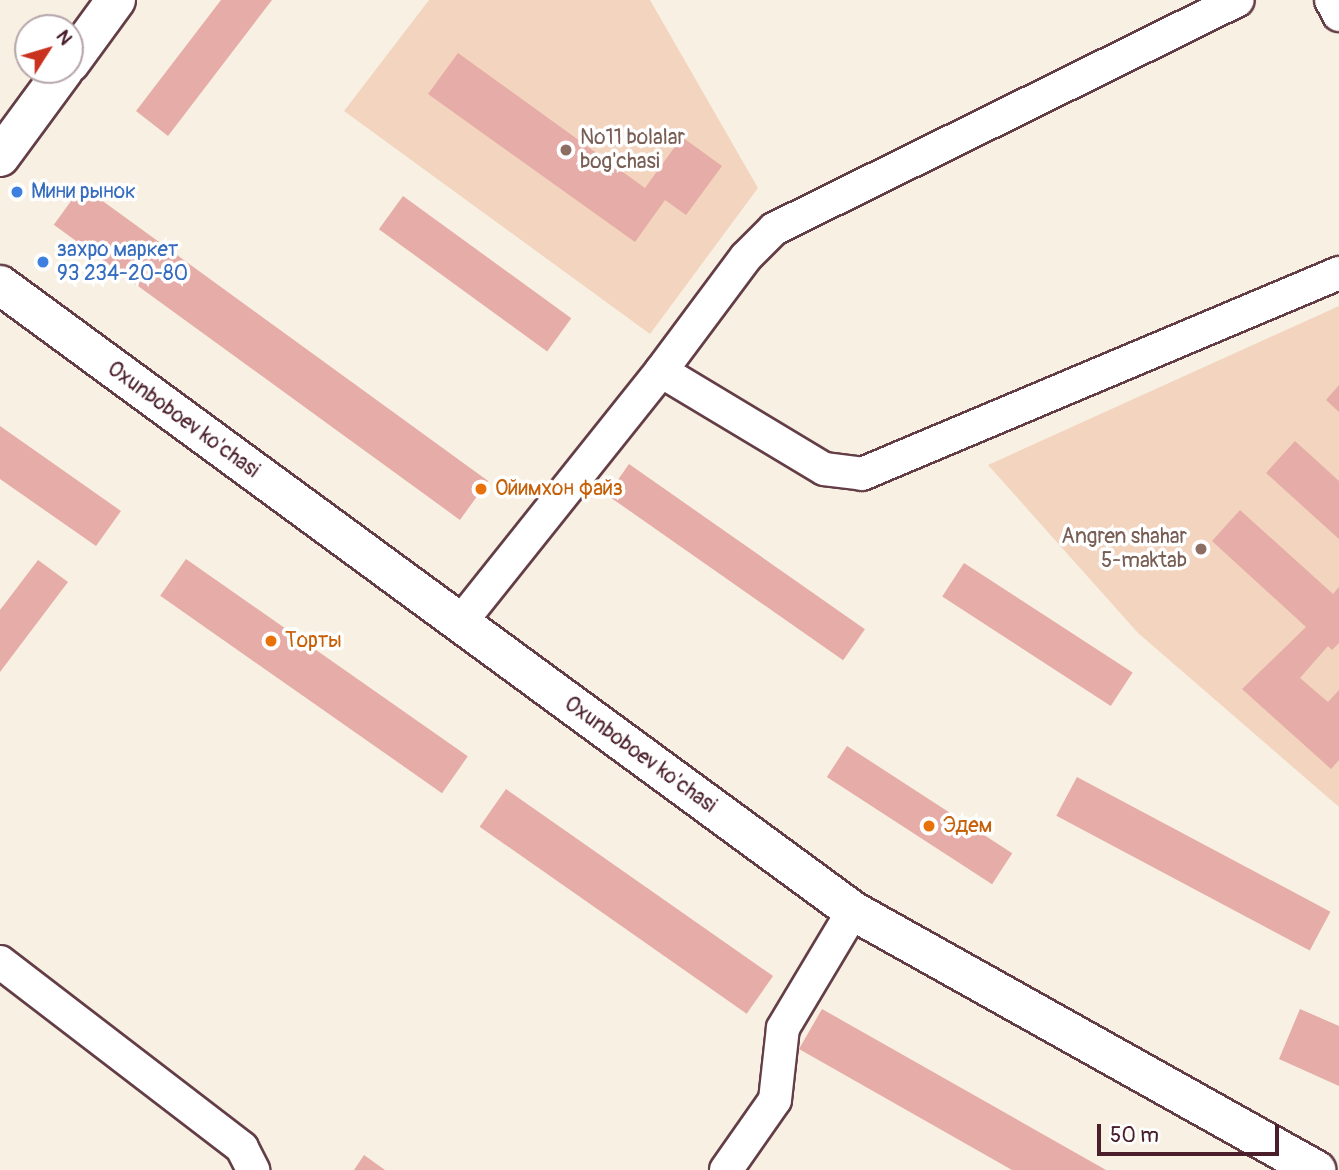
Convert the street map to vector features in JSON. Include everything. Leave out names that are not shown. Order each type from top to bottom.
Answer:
[{"type":"main road","points":[[84,43],[116,0]]},
{"type":"main road","points":[[0,157],[54,84]]},
{"type":"main road","name":"Oxunboboev ko'chasi","points":[[0,285],[853,911],[1316,1170]]},
{"type":"street","points":[[460,623],[661,371],[746,257],[774,229],[1238,0]]},
{"type":"street","points":[[1331,0],[1339,15]]},
{"type":"street","points":[[661,371],[824,470],[862,474],[1339,274]]},
{"type":"street","points":[[726,1170],[775,1100],[783,1028],[853,911]]},
{"type":"street","points":[[0,962],[242,1148],[253,1170]]},
{"type":"shaded area","name":"№11 bolalar bog'chasi","points":[[429,0],[650,0],[758,188],[650,334],[344,111]]},
{"type":"shaded area","name":"Angren shahar 5-maktab","points":[[1339,306],[1339,807],[1138,633],[988,465]]},
{"type":"building","points":[[221,0],[272,0],[168,136],[136,111]]},
{"type":"building","points":[[458,53],[645,188],[682,137],[722,166],[686,215],[665,200],[635,242],[428,94]]},
{"type":"building","points":[[82,186],[488,481],[460,520],[54,225]]},
{"type":"building","points":[[403,196],[571,318],[547,351],[379,229]]},
{"type":"building","points":[[1339,385],[1339,412],[1326,400]]},
{"type":"building","points":[[0,426],[121,511],[96,546],[0,479]]},
{"type":"building","points":[[1295,441],[1339,481],[1339,539],[1266,473]]},
{"type":"building","points":[[629,464],[865,629],[843,660],[607,495]]},
{"type":"building","points":[[1240,510],[1333,594],[1339,587],[1339,643],[1332,650],[1328,646],[1300,678],[1328,702],[1339,690],[1339,760],[1331,769],[1242,689],[1306,627],[1212,541]]},
{"type":"building","points":[[186,559],[468,756],[442,793],[160,596]]},
{"type":"building","points":[[38,560],[68,582],[0,672],[0,610]]},
{"type":"building","points":[[964,563],[1133,672],[1111,706],[942,597]]},
{"type":"building","points":[[847,746],[1012,853],[992,884],[827,777]]},
{"type":"building","points":[[1077,777],[1330,912],[1310,951],[1056,816]]},
{"type":"building","points":[[506,789],[773,976],[747,1014],[480,827]]},
{"type":"building","points":[[822,1009],[1106,1170],[1012,1170],[799,1049]]},
{"type":"building","points":[[1300,1009],[1339,1026],[1339,1086],[1279,1059]]},
{"type":"building","points":[[364,1155],[385,1170],[354,1170]]},
{"type":"place","name":"№11 bolalar bog'chasi","points":[[566,150]]},
{"type":"place","name":"Мини рынок","points":[[17,192]]},
{"type":"place","name":"захро маркет 93 234-20-80","points":[[43,262]]},
{"type":"place","name":"Ойимхон файз","points":[[481,489]]},
{"type":"place","name":"Angren shahar 5-maktab","points":[[1201,549]]},
{"type":"place","name":"Торты","points":[[271,641]]},
{"type":"place","name":"Эдем","points":[[929,826]]}]
